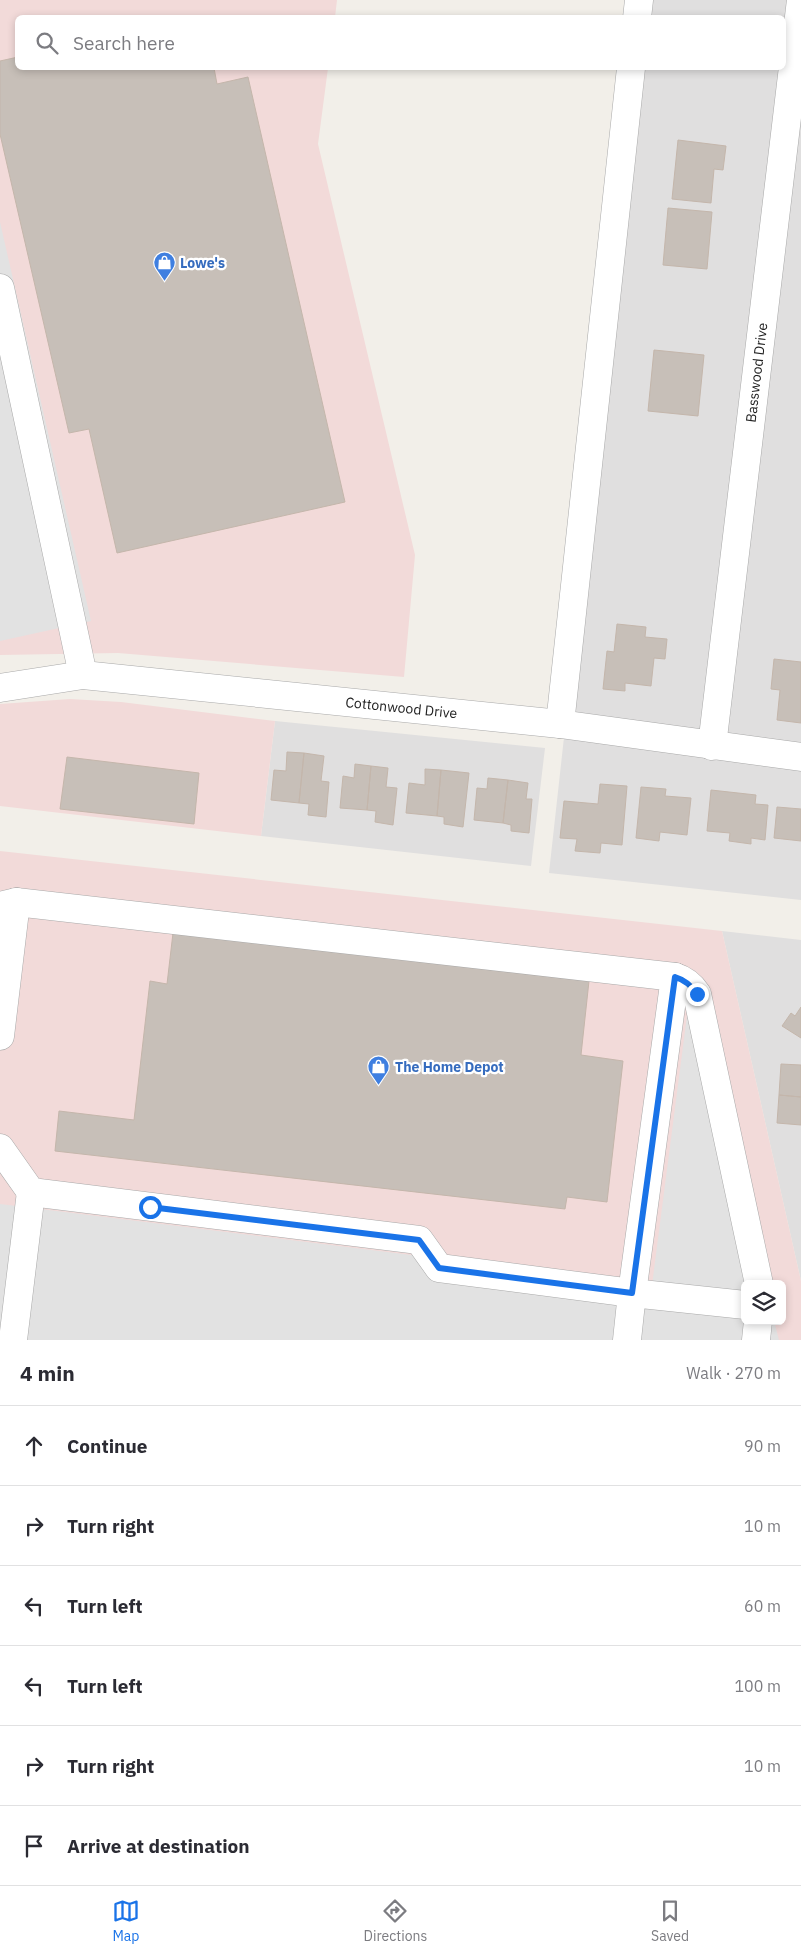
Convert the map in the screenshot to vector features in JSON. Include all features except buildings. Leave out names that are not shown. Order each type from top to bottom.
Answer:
[{"type":"street","points":[[637,15],[639,0]]},
{"type":"street","name":"Basswood Drive","points":[[712,746],[801,0]]},
{"type":"street","points":[[560,724],[632,70]]},
{"type":"street","points":[[0,288],[83,675]]},
{"type":"street","name":"Cottonwood Drive","points":[[0,688],[83,675],[560,724],[801,757]]},
{"type":"street","points":[[0,1036],[8,904],[675,977],[691,985],[697,994],[758,1280]]},
{"type":"street","points":[[626,1340],[675,977]]},
{"type":"street","points":[[0,1148],[32,1192],[13,1340]]},
{"type":"street","points":[[32,1192],[419,1240],[439,1268],[632,1293],[741,1305]]},
{"type":"street","points":[[756,1340],[758,1325]]},
{"type":"shaded area","points":[[0,0],[337,0],[335,15],[15,15],[15,70],[328,70],[318,144],[415,555],[404,677],[118,653],[0,655]]},
{"type":"shaded area","points":[[645,0],[801,0],[801,900],[549,873],[638,70],[786,70],[786,15],[643,15]]},
{"type":"shaded area","points":[[0,222],[91,621],[0,641]]},
{"type":"shaded area","points":[[70,699],[121,702],[275,721],[261,836],[0,806],[0,704]]},
{"type":"shaded area","points":[[275,721],[545,748],[531,866],[261,836]]},
{"type":"shaded area","points":[[0,851],[722,931],[801,1281],[801,1340],[0,1340]]},
{"type":"shaded area","points":[[722,931],[801,940],[801,1281]]},
{"type":"shaded area","points":[[688,1008],[763,1280],[741,1280],[741,1325],[775,1325],[779,1340],[0,1340],[0,1204],[652,1285]]},
{"type":"place","name":"Lowe's","points":[[164,282]]},
{"type":"place","name":"The Home Depot","points":[[379,1086]]},
{"type":"route","points":[[150,1207],[419,1240],[439,1268],[632,1293],[675,977],[691,985],[697,994]]}]
